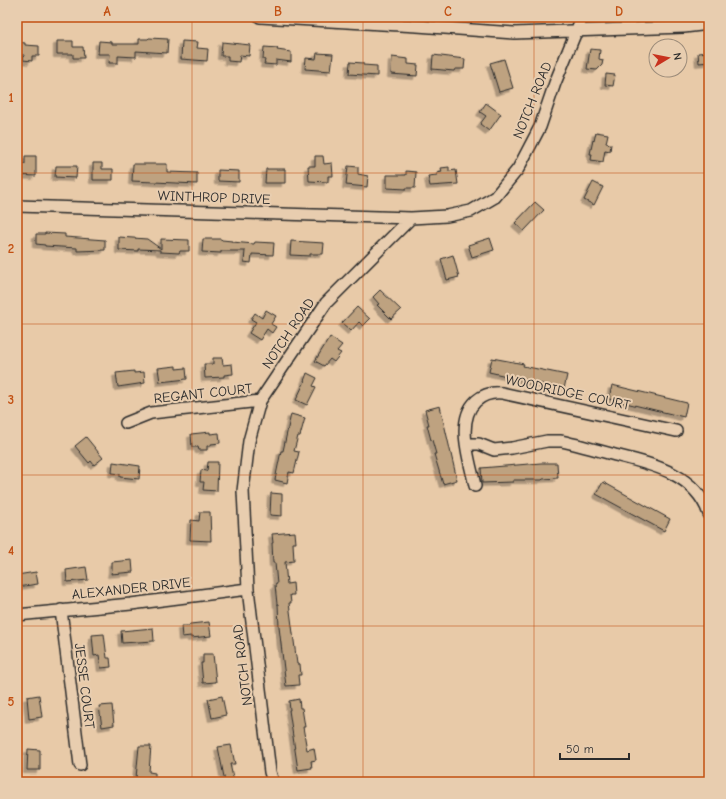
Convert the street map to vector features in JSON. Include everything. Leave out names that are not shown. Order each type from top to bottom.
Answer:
[{"type":"street","points":[[260,17],[417,26],[514,34],[684,27],[709,24]]},
{"type":"street","name":"NOTCH ROAD","points":[[273,782],[270,772],[248,589],[243,491],[249,440],[260,402],[326,303],[411,218],[447,216],[471,210],[494,197],[518,169],[540,127],[555,83],[582,17]]},
{"type":"street","name":"WINTHROP DRIVE","points":[[17,206],[411,218]]},
{"type":"street","name":"WOODRIDGE COURT","points":[[475,486],[466,444],[466,419],[474,404],[487,394],[496,392],[676,431]]},
{"type":"street","name":"REGANT COURT","points":[[126,423],[151,413],[260,402]]},
{"type":"street","points":[[466,444],[479,444],[494,450],[547,441],[561,441],[650,464],[673,473],[688,484],[702,499],[709,514]]},
{"type":"street","name":"ALEXANDER DRIVE","points":[[17,615],[131,604],[248,589]]},
{"type":"street","name":"JESSE COURT","points":[[61,610],[80,765]]},
{"type":"building","points":[[139,39],[168,39],[167,53],[136,51],[136,57],[118,56],[118,63],[109,63],[110,54],[98,54],[99,41],[112,42],[112,44],[139,44]]},
{"type":"building","points":[[57,41],[73,41],[73,47],[83,47],[84,58],[73,58],[73,54],[57,54]]},
{"type":"building","points":[[182,41],[198,42],[197,48],[208,49],[207,61],[181,59]]},
{"type":"building","points":[[17,42],[25,43],[25,45],[39,46],[39,56],[32,56],[32,61],[23,60],[24,55],[17,55]]},
{"type":"building","points":[[222,42],[250,45],[249,56],[240,55],[239,62],[228,61],[228,56],[221,56]]},
{"type":"building","points":[[264,47],[278,48],[277,50],[291,52],[291,62],[276,60],[276,65],[264,64]]},
{"type":"building","points":[[590,49],[600,50],[599,59],[603,60],[602,65],[597,70],[587,69]]},
{"type":"building","points":[[709,52],[709,62],[699,63],[698,53]]},
{"type":"building","points":[[317,53],[333,54],[331,71],[305,69],[306,58],[316,59]]},
{"type":"building","points":[[433,55],[465,59],[464,69],[455,69],[454,71],[432,69]]},
{"type":"building","points":[[392,57],[408,59],[408,64],[418,65],[417,76],[391,74]]},
{"type":"building","points":[[504,59],[513,88],[499,92],[490,63]]},
{"type":"building","points":[[350,62],[377,66],[377,76],[349,74]]},
{"type":"building","points":[[606,74],[615,75],[613,86],[605,85]]},
{"type":"building","points":[[486,103],[501,114],[489,131],[480,124],[486,116],[480,112]]},
{"type":"building","points":[[596,132],[608,134],[606,143],[611,144],[610,151],[605,150],[603,162],[591,160],[592,154],[590,154]]},
{"type":"building","points":[[25,156],[36,156],[36,176],[17,175],[17,164],[25,164]]},
{"type":"building","points":[[315,156],[323,156],[324,164],[332,163],[333,176],[328,176],[328,182],[309,181],[308,166],[315,166]]},
{"type":"building","points":[[93,163],[102,163],[102,169],[113,169],[113,180],[93,180]]},
{"type":"building","points":[[133,164],[167,164],[167,172],[197,173],[197,184],[132,181]]},
{"type":"building","points":[[56,166],[77,166],[76,178],[55,177]]},
{"type":"building","points":[[348,166],[358,167],[358,174],[368,176],[367,187],[346,185]]},
{"type":"building","points":[[449,167],[449,171],[456,170],[458,184],[430,186],[428,176],[437,175],[437,173],[442,172],[441,168]]},
{"type":"building","points":[[266,169],[285,169],[285,183],[265,183]]},
{"type":"building","points":[[218,170],[239,171],[239,182],[218,181]]},
{"type":"building","points":[[406,171],[416,172],[415,188],[387,188],[387,175],[406,175]]},
{"type":"building","points":[[593,182],[603,187],[594,205],[584,200]]},
{"type":"building","points":[[535,202],[544,210],[524,231],[515,223]]},
{"type":"building","points":[[36,234],[65,234],[65,237],[105,240],[105,250],[77,251],[77,248],[36,244]]},
{"type":"building","points":[[119,237],[147,239],[161,249],[161,239],[189,240],[189,251],[180,251],[179,253],[160,252],[160,250],[119,250]]},
{"type":"building","points":[[490,238],[494,250],[472,257],[468,245]]},
{"type":"building","points":[[203,239],[221,239],[232,242],[254,244],[255,242],[274,243],[273,255],[252,254],[251,263],[244,262],[245,251],[221,251],[221,253],[202,252]]},
{"type":"building","points":[[291,241],[324,243],[323,254],[310,254],[310,256],[290,255]]},
{"type":"building","points":[[453,255],[459,277],[447,280],[441,259]]},
{"type":"building","points":[[380,290],[401,310],[391,319],[377,305],[379,304],[373,297]]},
{"type":"building","points":[[357,307],[370,319],[363,326],[359,322],[351,331],[342,323]]},
{"type":"building","points":[[266,310],[276,316],[271,324],[276,327],[272,333],[267,329],[260,340],[249,333],[256,322],[251,319],[255,313],[262,318]]},
{"type":"building","points":[[330,337],[342,345],[337,351],[341,353],[334,362],[330,359],[324,366],[315,361]]},
{"type":"building","points":[[213,358],[222,358],[223,365],[232,364],[233,374],[224,375],[224,377],[205,378],[204,364],[213,364]]},
{"type":"building","points":[[492,358],[524,364],[523,366],[567,375],[564,389],[489,372]]},
{"type":"building","points":[[176,366],[176,369],[186,368],[187,379],[160,382],[158,368]]},
{"type":"building","points":[[134,371],[134,373],[144,372],[145,383],[118,387],[116,373]]},
{"type":"building","points":[[307,373],[317,378],[313,386],[316,387],[307,405],[296,400]]},
{"type":"building","points":[[612,385],[687,403],[684,417],[609,399]]},
{"type":"building","points":[[440,406],[457,480],[443,484],[434,454],[436,454],[427,425],[429,425],[425,410]]},
{"type":"building","points":[[291,414],[305,418],[294,451],[299,452],[294,473],[289,472],[287,483],[275,480]]},
{"type":"building","points":[[210,432],[210,434],[219,433],[220,443],[207,446],[207,450],[199,450],[198,447],[192,447],[191,434]]},
{"type":"building","points":[[86,437],[103,458],[94,465],[91,461],[89,463],[75,446]]},
{"type":"building","points":[[113,462],[140,466],[139,479],[120,477],[120,474],[112,473]]},
{"type":"building","points":[[208,462],[218,462],[217,491],[203,490],[204,482],[200,482],[201,470],[207,471]]},
{"type":"building","points":[[557,463],[558,478],[482,483],[481,468]]},
{"type":"building","points":[[603,482],[670,519],[664,531],[596,494]]},
{"type":"building","points":[[271,493],[282,494],[282,516],[270,515]]},
{"type":"building","points":[[200,512],[210,512],[211,541],[190,540],[191,520],[199,521]]},
{"type":"building","points":[[295,532],[296,543],[293,543],[294,561],[285,562],[287,584],[293,583],[294,595],[290,595],[291,603],[289,603],[297,664],[300,664],[301,675],[298,675],[299,685],[286,686],[275,585],[277,584],[275,563],[273,563],[272,534]]},
{"type":"building","points":[[132,560],[133,572],[111,574],[112,562]]},
{"type":"building","points":[[86,567],[88,580],[67,582],[66,570]]},
{"type":"building","points":[[36,572],[38,584],[17,587],[17,575]]},
{"type":"building","points":[[209,622],[211,636],[191,638],[191,636],[182,637],[181,626]]},
{"type":"building","points":[[153,628],[154,641],[122,643],[121,631]]},
{"type":"building","points":[[104,634],[107,658],[110,658],[111,667],[101,668],[99,655],[94,656],[92,635]]},
{"type":"building","points":[[203,654],[213,654],[216,682],[203,683],[201,663],[203,663]]},
{"type":"building","points":[[39,695],[42,717],[29,719],[27,697]]},
{"type":"building","points":[[222,696],[226,715],[212,718],[208,699]]},
{"type":"building","points":[[299,699],[305,727],[303,727],[307,750],[314,748],[316,760],[311,761],[312,768],[298,770],[289,701]]},
{"type":"building","points":[[112,705],[114,725],[102,727],[99,706]]},
{"type":"building","points":[[231,745],[235,764],[230,764],[234,782],[225,782],[218,747]]},
{"type":"building","points":[[139,746],[151,746],[149,772],[155,773],[155,780],[136,778]]},
{"type":"building","points":[[28,749],[40,750],[40,770],[27,770]]}]
